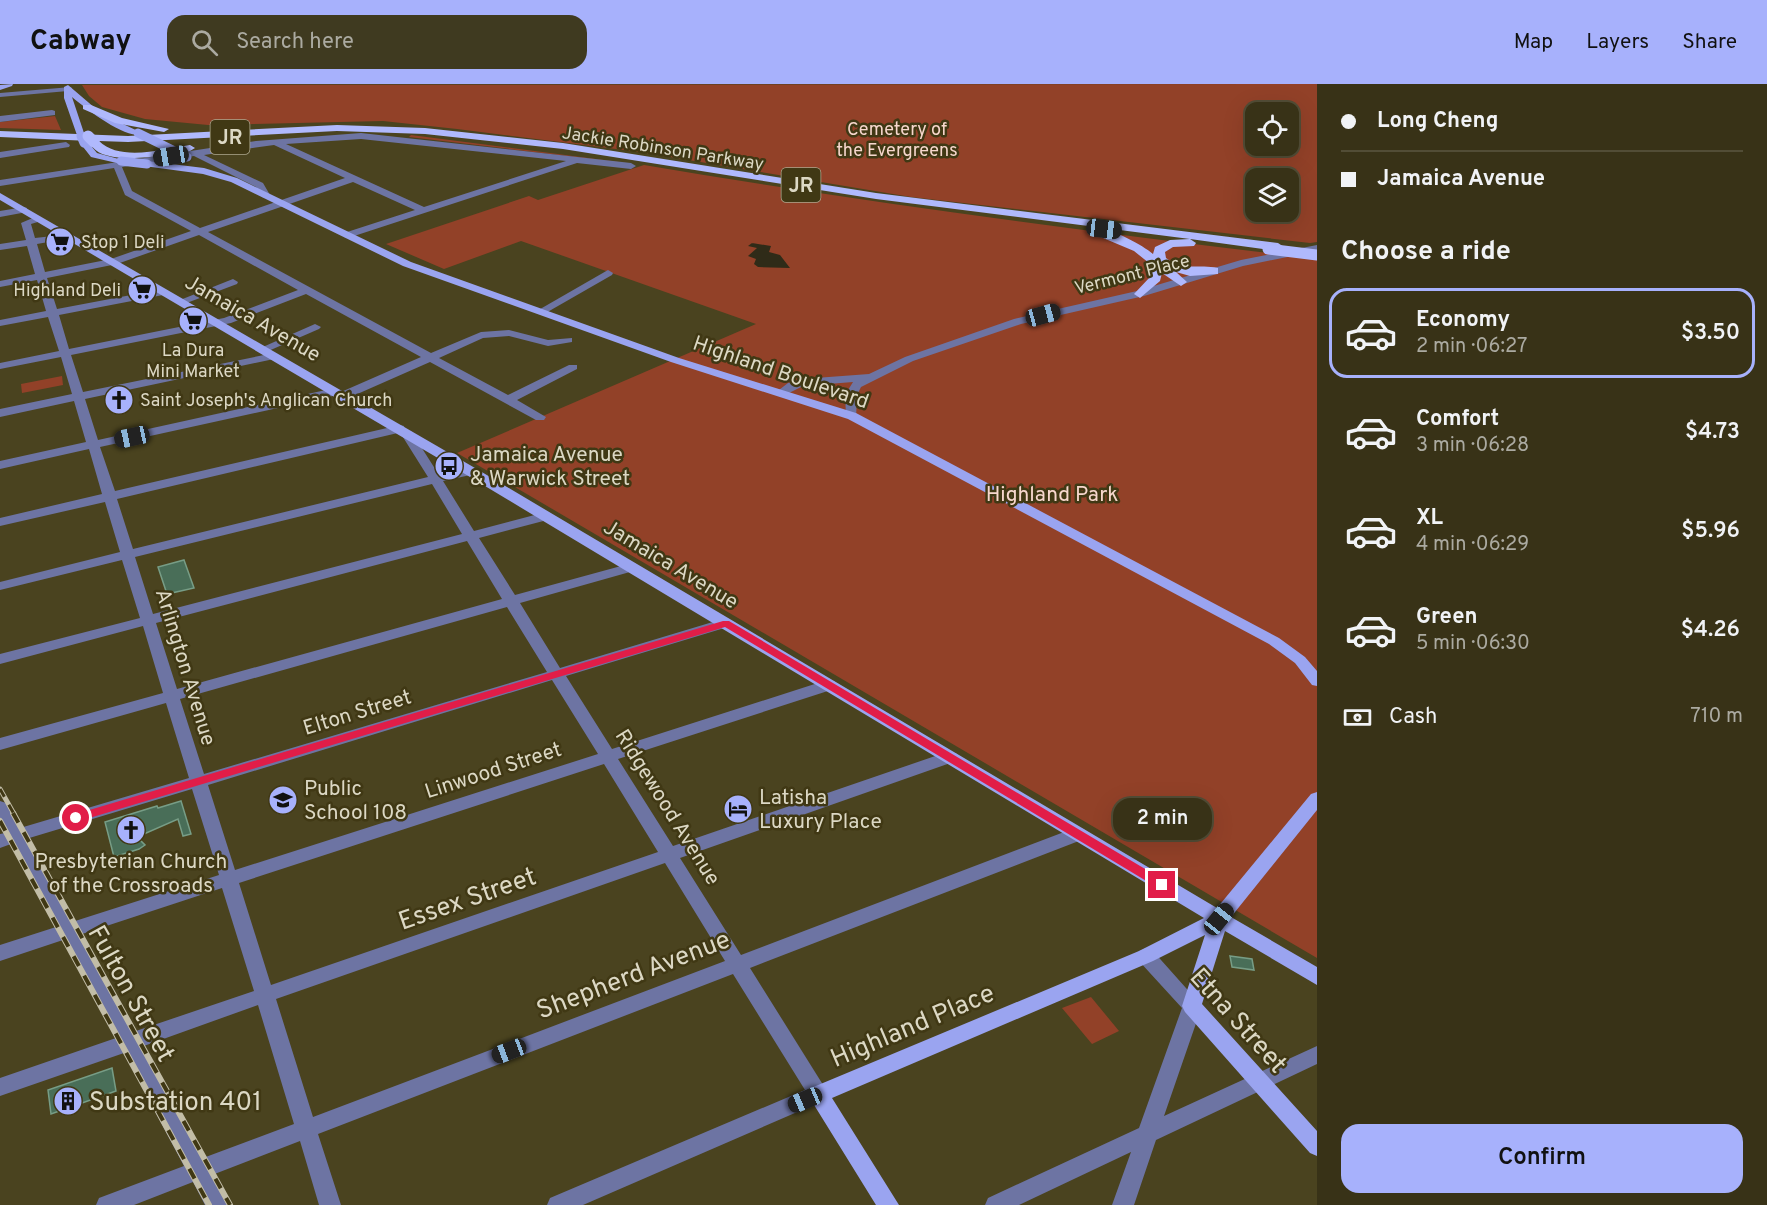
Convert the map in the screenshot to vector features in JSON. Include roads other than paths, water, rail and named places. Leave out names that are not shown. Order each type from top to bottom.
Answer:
[{"type":"highway","points":[[87,107],[119,121],[168,129],[334,129]]},
{"type":"highway","points":[[110,121],[90,124],[83,129],[91,145],[112,153],[142,154],[334,129]]},
{"type":"highway","name":"Jackie Robinson Parkway","points":[[0,136],[158,141],[334,129],[403,129],[532,142],[876,196],[1273,248]]},
{"type":"highway","name":"Jackie Robinson Parkway","points":[[334,129],[409,132],[534,146],[629,159],[800,189],[1237,245],[1317,252]]},
{"type":"highway","points":[[1060,223],[1116,238],[1138,248],[1184,281]]},
{"type":"highway","points":[[1140,294],[1155,280],[1162,264],[1158,254],[1161,248],[1167,245],[1188,243],[1237,245]]},
{"type":"highway","points":[[1162,264],[1190,272],[1214,271]]},
{"type":"main road","points":[[0,88],[9,84]]},
{"type":"main road","points":[[68,86],[68,98],[83,129]]},
{"type":"main road","name":"Highland Boulevard","points":[[68,86],[87,107],[110,121],[190,156],[282,204],[407,264],[675,360],[852,416],[1274,641],[1300,660],[1317,681]]},
{"type":"main road","name":"Highland Boulevard","points":[[91,145],[97,156],[119,163],[147,162],[204,171],[234,180]]},
{"type":"main road","points":[[163,166],[188,166],[192,162],[190,156]]},
{"type":"main road","name":"Jamaica Avenue","points":[[0,196],[404,431],[1317,977]]},
{"type":"main road","points":[[1192,1006],[1219,919],[1317,798]]},
{"type":"main road","name":"Highland Place","points":[[818,1094],[1146,956],[1219,919]]},
{"type":"main road","name":"Etna Street","points":[[1192,1006],[1317,1146]]},
{"type":"main road","name":"Ridgewood Avenue","points":[[818,1094],[888,1205]]},
{"type":"street","points":[[0,95],[68,86]]},
{"type":"street","points":[[0,119],[51,113]]},
{"type":"street","name":"Jackie Robinson Parkway","points":[[147,162],[275,142],[370,136],[631,166]]},
{"type":"street","points":[[275,142],[423,210]]},
{"type":"street","points":[[0,155],[66,145]]},
{"type":"street","name":"Highland Boulevard","points":[[190,156],[260,185],[265,195]]},
{"type":"street","points":[[348,235],[576,160]]},
{"type":"street","points":[[0,183],[119,163],[128,193],[540,417]]},
{"type":"street","points":[[0,284],[113,262],[354,178]]},
{"type":"street","points":[[0,214],[24,210]]},
{"type":"street","name":"Arlington Avenue","points":[[38,219],[26,223],[41,276],[200,781],[330,1205]]},
{"type":"street","points":[[0,247],[67,236]]},
{"type":"street","name":"Vermont Place","points":[[781,393],[802,383],[867,377],[963,339],[1018,321],[1140,294],[1214,271],[1317,252]]},
{"type":"street","points":[[540,312],[608,273]]},
{"type":"street","points":[[180,302],[233,282]]},
{"type":"street","points":[[0,366],[216,323],[306,290]]},
{"type":"street","points":[[0,323],[163,292]]},
{"type":"street","points":[[0,413],[268,353],[315,327]]},
{"type":"street","points":[[0,465],[338,394],[468,339],[488,334],[509,333],[542,343],[568,340]]},
{"type":"street","points":[[509,399],[573,367]]},
{"type":"street","points":[[852,416],[850,399],[852,389],[867,377]]},
{"type":"street","points":[[0,522],[404,431]]},
{"type":"street","name":"Ridgewood Avenue","points":[[404,431],[818,1094]]},
{"type":"street","points":[[0,586],[470,471]]},
{"type":"street","points":[[0,659],[546,516]]},
{"type":"street","points":[[0,744],[632,567]]},
{"type":"street","name":"Elton Street","points":[[8,838],[726,623]]},
{"type":"street","name":"Linwood Street","points":[[0,953],[829,685]]},
{"type":"street","name":"Essex Street","points":[[0,1088],[950,757]]},
{"type":"street","name":"Fulton Street","points":[[0,807],[8,838],[68,932],[217,1205]]},
{"type":"street","name":"Shepherd Avenue","points":[[107,1205],[1078,834]]},
{"type":"street","name":"Etna Street","points":[[1146,956],[1192,1006]]},
{"type":"street","points":[[1123,1205],[1192,1006]]},
{"type":"street","points":[[996,1205],[1317,1055]]},
{"type":"street","name":"Highland Place","points":[[558,1205],[818,1094]]},
{"type":"railway","points":[[0,789],[14,814]]},
{"type":"railway","points":[[13,813],[230,1205]]},
{"type":"railway","points":[[0,821],[209,1205]]},
{"type":"place","name":"Stop 1 Deli","points":[[60,242]]},
{"type":"place","name":"Highland Deli","points":[[142,290]]},
{"type":"place","name":"La Dura Mini Market","points":[[193,321]]},
{"type":"place","name":"Saint Joseph's Anglican Church","points":[[119,400]]},
{"type":"place","name":"Jamaica Avenue & Warwick Street","points":[[449,466]]},
{"type":"place","name":"Public School 108","points":[[283,800]]},
{"type":"place","name":"Latisha Luxury Place","points":[[738,809]]},
{"type":"place","name":"Presbyterian Church of the Crossroads","points":[[131,830]]},
{"type":"place","name":"Substation 401","points":[[68,1101]]},
{"type":"park label","name":"Cemetery of the Evergreens","points":[[897,139]]},
{"type":"park label","name":"Highland Park","points":[[1052,494]]}]
